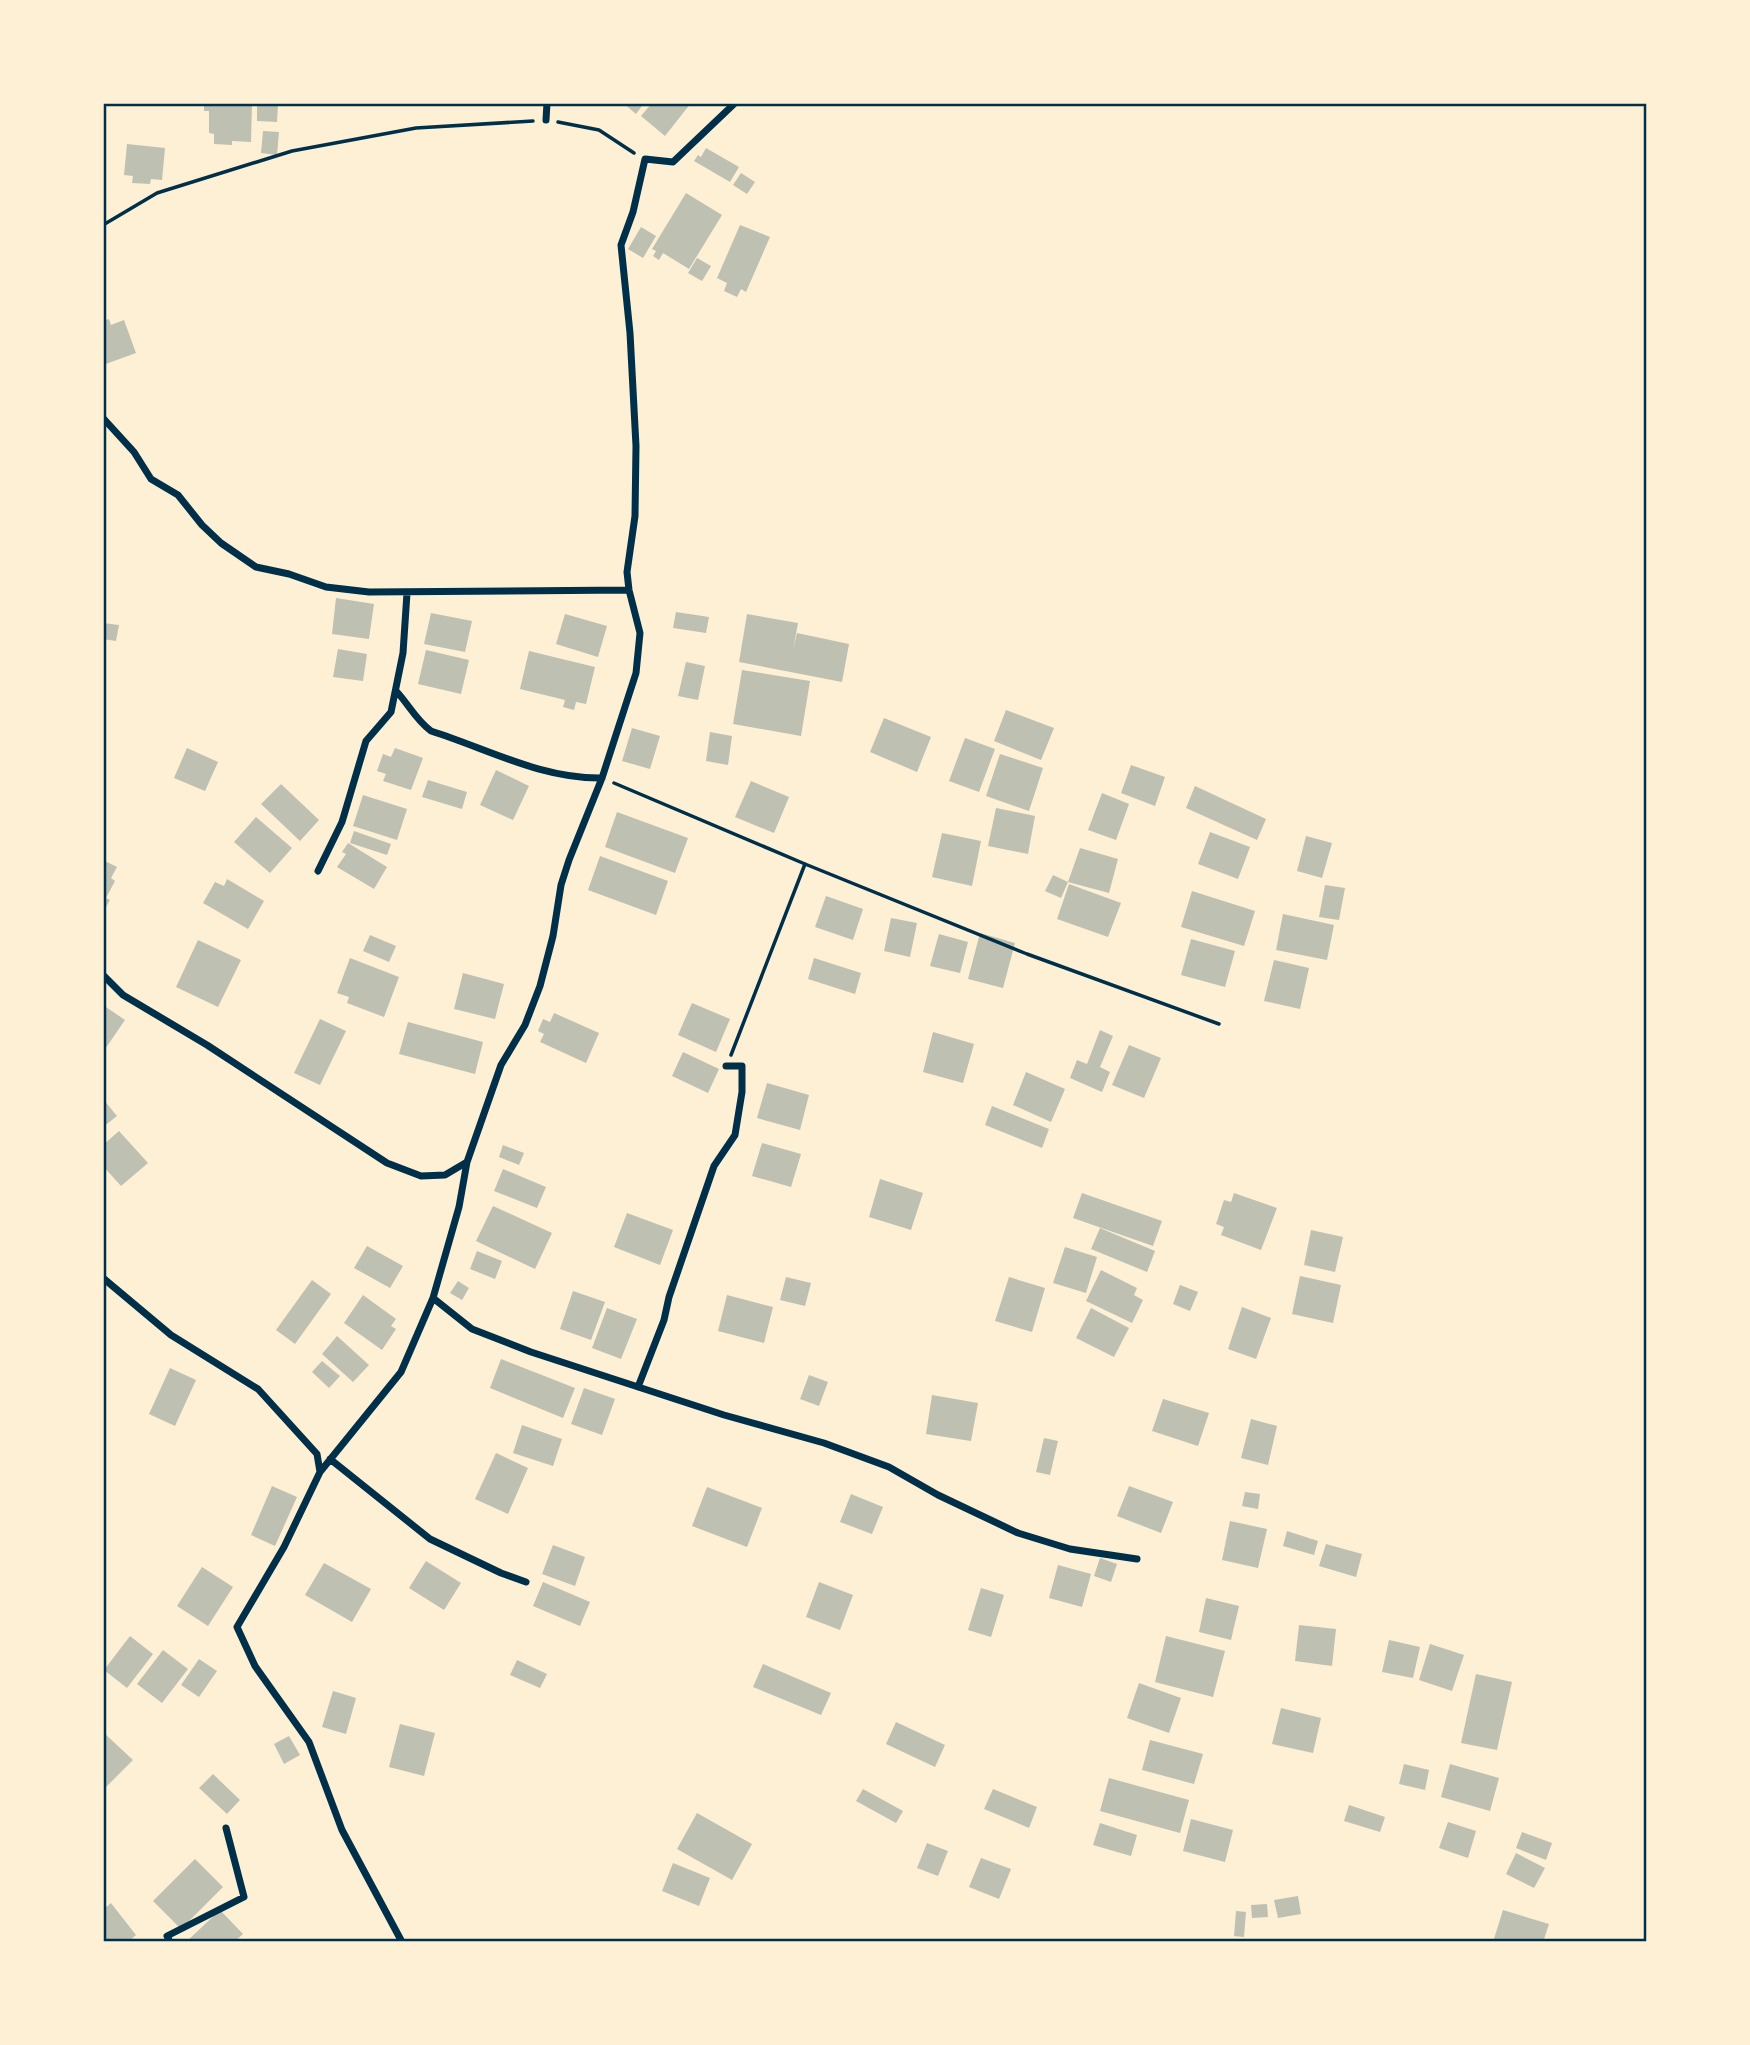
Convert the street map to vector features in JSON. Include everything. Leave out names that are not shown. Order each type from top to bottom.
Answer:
[{"type":"street","points":[[546,120],[547,103]]},
{"type":"street","points":[[402,1942],[342,1830],[309,1742],[255,1666],[237,1627],[284,1547],[320,1472],[401,1372],[433,1298],[459,1207],[467,1162],[501,1065],[525,1025],[540,986],[553,936],[561,885],[602,778],[636,673],[640,633],[627,572],[635,516],[636,446],[630,333],[621,245],[633,212],[645,159],[673,162],[735,103]]},
{"type":"street","points":[[103,418],[134,452],[151,479],[178,495],[202,525],[221,543],[256,567],[289,574],[326,587],[369,592],[629,590]]},
{"type":"street","points":[[318,871],[342,822],[366,741],[391,712],[403,653],[407,593]]},
{"type":"street","points":[[397,692],[410,706],[419,722],[431,731],[547,772],[579,778],[602,778]]},
{"type":"street","points":[[103,975],[123,995],[207,1045],[387,1163],[421,1176],[445,1175],[467,1162]]},
{"type":"street","points":[[638,1387],[664,1321],[669,1297],[714,1166],[735,1135],[742,1092],[742,1066],[726,1066]]},
{"type":"street","points":[[103,1278],[171,1335],[258,1389],[317,1454],[320,1472]]},
{"type":"street","points":[[433,1298],[472,1329],[531,1353],[724,1415],[824,1443],[889,1467],[938,1495],[1018,1533],[1070,1549],[1137,1559]]},
{"type":"street","points":[[330,1459],[430,1539],[526,1582]]},
{"type":"street","points":[[170,1942],[167,1936],[244,1896],[226,1828]]},
{"type":"path","points":[[103,225],[157,193],[292,151],[416,128],[546,120],[599,130],[645,159]]},
{"type":"path","points":[[602,778],[1027,954],[1219,1024]]},
{"type":"path","points":[[726,1066],[805,864]]},
{"type":"building","points":[[204,103],[252,103],[251,142],[214,144],[214,134],[209,133],[209,111],[204,111]]},
{"type":"building","points":[[257,103],[278,103],[277,122],[257,121]]},
{"type":"building","points":[[623,103],[644,103],[636,114]]},
{"type":"building","points":[[652,103],[691,103],[665,136],[641,116]]},
{"type":"building","points":[[263,131],[279,132],[277,155],[261,153]]},
{"type":"building","points":[[127,144],[165,148],[162,180],[151,179],[150,184],[132,183],[133,176],[124,175]]},
{"type":"building","points":[[706,148],[739,167],[730,182],[694,161],[698,155],[701,157]]},
{"type":"building","points":[[741,173],[755,182],[747,194],[733,185]]},
{"type":"building","points":[[686,193],[722,215],[689,269],[663,253],[659,260],[653,256],[656,251],[652,249]]},
{"type":"building","points":[[740,225],[770,237],[746,292],[741,289],[737,297],[724,291],[727,283],[717,278]]},
{"type":"building","points":[[641,227],[656,236],[643,258],[628,249]]},
{"type":"building","points":[[697,258],[711,266],[702,281],[688,273]]},
{"type":"building","points":[[109,319],[111,325],[124,320],[136,353],[103,365],[103,321]]},
{"type":"building","points":[[336,598],[374,604],[369,639],[332,634]]},
{"type":"building","points":[[676,612],[709,617],[706,633],[673,628]]},
{"type":"building","points":[[431,613],[472,621],[465,652],[424,644]]},
{"type":"building","points":[[565,614],[607,626],[598,657],[556,644]]},
{"type":"building","points":[[747,614],[798,623],[793,650],[797,633],[849,644],[842,682],[739,662]]},
{"type":"building","points":[[103,623],[119,625],[116,641],[103,639]]},
{"type":"building","points":[[338,649],[367,654],[363,681],[333,677]]},
{"type":"building","points":[[426,650],[469,660],[461,694],[418,684]]},
{"type":"building","points":[[529,651],[595,667],[586,704],[576,702],[574,710],[563,707],[565,700],[520,689]]},
{"type":"building","points":[[686,662],[705,666],[698,700],[678,696]]},
{"type":"building","points":[[742,670],[810,681],[801,736],[733,724]]},
{"type":"building","points":[[1006,710],[1054,728],[1041,760],[994,741]]},
{"type":"building","points":[[884,718],[931,737],[917,772],[870,752]]},
{"type":"building","points":[[632,728],[660,736],[650,769],[622,761]]},
{"type":"building","points":[[710,732],[732,736],[728,765],[706,761]]},
{"type":"building","points":[[965,738],[995,749],[979,792],[949,781]]},
{"type":"building","points":[[187,748],[218,762],[205,791],[174,778]]},
{"type":"building","points":[[395,748],[423,758],[411,790],[383,781],[386,774],[377,771],[383,754],[391,757]]},
{"type":"building","points":[[1000,754],[1043,768],[1029,811],[986,796]]},
{"type":"building","points":[[1131,765],[1165,777],[1155,806],[1121,793]]},
{"type":"building","points":[[496,770],[529,786],[513,820],[480,805]]},
{"type":"building","points":[[428,780],[467,792],[462,809],[422,797]]},
{"type":"building","points":[[751,781],[789,797],[774,833],[735,817]]},
{"type":"building","points":[[281,784],[319,820],[300,841],[261,804]]},
{"type":"building","points":[[1195,786],[1266,819],[1257,840],[1186,808]]},
{"type":"building","points":[[1102,793],[1129,804],[1116,840],[1088,830]]},
{"type":"building","points":[[363,795],[407,809],[397,840],[353,826]]},
{"type":"building","points":[[996,808],[1035,816],[1028,854],[988,846]]},
{"type":"building","points":[[617,812],[688,838],[675,873],[605,847]]},
{"type":"building","points":[[256,817],[292,848],[270,873],[234,842]]},
{"type":"building","points":[[354,831],[391,844],[387,855],[350,843]]},
{"type":"building","points":[[1210,832],[1250,847],[1238,879],[1198,864]]},
{"type":"building","points":[[942,833],[981,841],[972,886],[932,877]]},
{"type":"building","points":[[1306,836],[1332,843],[1322,878],[1297,871]]},
{"type":"building","points":[[348,843],[387,867],[374,889],[337,867],[346,854],[342,852]]},
{"type":"building","points":[[1080,848],[1118,859],[1109,893],[1068,882]]},
{"type":"building","points":[[600,856],[668,881],[656,915],[588,890]]},
{"type":"building","points":[[103,860],[117,867],[111,878],[115,881],[106,898],[110,900],[103,912]]},
{"type":"building","points":[[1053,875],[1068,882],[1061,898],[1045,891]]},
{"type":"building","points":[[227,879],[264,901],[248,929],[203,903],[215,882],[224,886]]},
{"type":"building","points":[[1069,884],[1121,903],[1108,937],[1057,919]]},
{"type":"building","points":[[1325,885],[1345,888],[1339,920],[1319,917]]},
{"type":"building","points":[[1192,891],[1255,911],[1244,946],[1181,927]]},
{"type":"building","points":[[826,896],[863,909],[853,940],[815,927]]},
{"type":"building","points":[[1283,914],[1334,925],[1327,960],[1276,950]]},
{"type":"building","points":[[891,918],[917,923],[910,957],[884,951]]},
{"type":"building","points":[[980,933],[1015,943],[1003,988],[968,979]]},
{"type":"building","points":[[939,934],[968,942],[960,973],[930,966]]},
{"type":"building","points":[[370,935],[396,946],[389,962],[363,951]]},
{"type":"building","points":[[1191,939],[1235,951],[1225,987],[1181,975]]},
{"type":"building","points":[[198,940],[241,960],[218,1007],[176,987]]},
{"type":"building","points":[[350,958],[399,977],[384,1017],[347,1003],[349,997],[337,993]]},
{"type":"building","points":[[814,958],[861,973],[855,994],[808,979]]},
{"type":"building","points":[[1274,960],[1309,968],[1300,1009],[1264,1001]]},
{"type":"building","points":[[463,973],[504,984],[495,1019],[454,1009]]},
{"type":"building","points":[[692,1003],[730,1019],[716,1052],[678,1035]]},
{"type":"building","points":[[103,1005],[125,1020],[103,1052]]},
{"type":"building","points":[[554,1013],[599,1033],[586,1063],[540,1042],[544,1034],[538,1031],[543,1019],[550,1022]]},
{"type":"building","points":[[320,1019],[346,1031],[320,1085],[294,1073]]},
{"type":"building","points":[[408,1022],[483,1042],[475,1074],[399,1054]]},
{"type":"building","points":[[1100,1030],[1113,1036],[1100,1067],[1110,1072],[1102,1092],[1070,1078],[1077,1060],[1087,1064]]},
{"type":"building","points":[[933,1032],[974,1044],[963,1083],[923,1072]]},
{"type":"building","points":[[1129,1045],[1161,1058],[1144,1098],[1112,1085]]},
{"type":"building","points":[[683,1052],[719,1069],[708,1093],[672,1076]]},
{"type":"building","points":[[1026,1072],[1065,1089],[1051,1122],[1013,1105]]},
{"type":"building","points":[[767,1083],[809,1095],[800,1130],[757,1118]]},
{"type":"building","points":[[103,1099],[117,1116],[103,1127]]},
{"type":"building","points":[[992,1106],[1049,1129],[1042,1148],[985,1125]]},
{"type":"building","points":[[119,1131],[148,1163],[121,1186],[103,1166],[103,1145]]},
{"type":"building","points":[[762,1143],[801,1154],[791,1187],[752,1176]]},
{"type":"building","points":[[503,1145],[524,1153],[519,1165],[499,1157]]},
{"type":"building","points":[[503,1169],[546,1187],[537,1208],[494,1191]]},
{"type":"building","points":[[880,1179],[923,1193],[911,1230],[869,1217]]},
{"type":"building","points":[[1082,1193],[1162,1221],[1153,1246],[1073,1218]]},
{"type":"building","points":[[1234,1193],[1277,1208],[1261,1250],[1221,1235],[1224,1227],[1216,1224],[1224,1200],[1231,1202]]},
{"type":"building","points":[[493,1206],[552,1233],[535,1269],[476,1241]]},
{"type":"building","points":[[627,1213],[673,1230],[660,1265],[614,1247]]},
{"type":"building","points":[[1100,1228],[1155,1251],[1147,1272],[1091,1249]]},
{"type":"building","points":[[1311,1230],[1343,1237],[1335,1272],[1304,1265]]},
{"type":"building","points":[[367,1246],[403,1266],[390,1288],[354,1268]]},
{"type":"building","points":[[1065,1247],[1097,1257],[1086,1293],[1053,1283]]},
{"type":"building","points":[[477,1251],[502,1261],[495,1279],[470,1269]]},
{"type":"building","points":[[1101,1270],[1137,1288],[1134,1295],[1143,1300],[1132,1323],[1086,1301]]},
{"type":"building","points":[[1300,1276],[1341,1285],[1333,1323],[1292,1314]]},
{"type":"building","points":[[786,1277],[811,1283],[805,1306],[780,1300]]},
{"type":"building","points":[[1009,1277],[1045,1288],[1032,1332],[995,1321]]},
{"type":"building","points":[[312,1280],[331,1294],[295,1344],[276,1330]]},
{"type":"building","points":[[458,1281],[469,1288],[462,1300],[450,1293]]},
{"type":"building","points":[[1180,1285],[1198,1292],[1190,1311],[1173,1304]]},
{"type":"building","points":[[573,1291],[605,1302],[591,1340],[560,1329]]},
{"type":"building","points":[[363,1295],[396,1319],[391,1326],[396,1329],[382,1350],[344,1323]]},
{"type":"building","points":[[727,1295],[773,1307],[764,1343],[718,1331]]},
{"type":"building","points":[[1242,1307],[1271,1318],[1256,1359],[1228,1349]]},
{"type":"building","points":[[607,1308],[637,1319],[621,1359],[592,1348]]},
{"type":"building","points":[[1091,1308],[1129,1328],[1114,1357],[1076,1338]]},
{"type":"building","points":[[337,1336],[369,1365],[353,1382],[322,1354]]},
{"type":"building","points":[[501,1359],[575,1388],[563,1418],[490,1388]]},
{"type":"building","points":[[322,1361],[340,1376],[329,1388],[312,1372]]},
{"type":"building","points":[[170,1368],[196,1380],[175,1426],[149,1414]]},
{"type":"building","points":[[809,1375],[828,1382],[819,1406],[800,1399]]},
{"type":"building","points":[[584,1388],[615,1399],[602,1435],[571,1424]]},
{"type":"building","points":[[932,1395],[978,1403],[971,1441],[926,1434]]},
{"type":"building","points":[[1163,1399],[1209,1413],[1198,1446],[1152,1431]]},
{"type":"building","points":[[1251,1419],[1277,1426],[1268,1465],[1241,1458]]},
{"type":"building","points":[[522,1425],[562,1439],[553,1466],[513,1453]]},
{"type":"building","points":[[1044,1438],[1058,1441],[1050,1475],[1036,1472]]},
{"type":"building","points":[[496,1453],[528,1468],[508,1514],[475,1499]]},
{"type":"building","points":[[272,1486],[297,1497],[275,1546],[251,1535]]},
{"type":"building","points":[[1129,1486],[1173,1502],[1161,1533],[1117,1516]]},
{"type":"building","points":[[707,1487],[762,1508],[747,1547],[692,1526]]},
{"type":"building","points":[[1245,1492],[1260,1494],[1258,1509],[1242,1506]]},
{"type":"building","points":[[851,1494],[883,1507],[872,1534],[840,1522]]},
{"type":"building","points":[[1230,1521],[1267,1529],[1258,1568],[1222,1560]]},
{"type":"building","points":[[1287,1531],[1318,1541],[1314,1555],[1283,1546]]},
{"type":"building","points":[[1326,1544],[1362,1554],[1356,1577],[1319,1566]]},
{"type":"building","points":[[553,1545],[585,1557],[575,1586],[542,1574]]},
{"type":"building","points":[[1100,1558],[1117,1564],[1111,1582],[1094,1576]]},
{"type":"building","points":[[426,1561],[461,1583],[444,1610],[409,1588]]},
{"type":"building","points":[[324,1563],[371,1589],[352,1622],[305,1595]]},
{"type":"building","points":[[1058,1565],[1091,1574],[1082,1607],[1049,1598]]},
{"type":"building","points":[[202,1567],[233,1587],[208,1626],[177,1606]]},
{"type":"building","points":[[543,1582],[590,1602],[580,1626],[533,1606]]},
{"type":"building","points":[[819,1582],[853,1595],[840,1630],[806,1617]]},
{"type":"building","points":[[981,1588],[1004,1595],[991,1637],[968,1630]]},
{"type":"building","points":[[1206,1598],[1239,1606],[1231,1640],[1199,1632]]},
{"type":"building","points":[[1299,1625],[1336,1629],[1332,1666],[1295,1661]]},
{"type":"building","points":[[130,1636],[153,1654],[127,1688],[104,1670]]},
{"type":"building","points":[[1166,1636],[1225,1651],[1213,1697],[1155,1682]]},
{"type":"building","points":[[1389,1640],[1420,1647],[1413,1678],[1382,1672]]},
{"type":"building","points":[[1430,1644],[1464,1655],[1452,1691],[1419,1680]]},
{"type":"building","points":[[163,1650],[188,1669],[162,1703],[137,1684]]},
{"type":"building","points":[[199,1659],[217,1671],[199,1697],[181,1685]]},
{"type":"building","points":[[517,1660],[547,1674],[540,1688],[510,1675]]},
{"type":"building","points":[[763,1664],[831,1693],[821,1715],[753,1687]]},
{"type":"building","points":[[1476,1674],[1512,1682],[1497,1750],[1461,1743]]},
{"type":"building","points":[[1139,1683],[1181,1698],[1169,1733],[1127,1718]]},
{"type":"building","points":[[333,1691],[356,1698],[346,1734],[322,1727]]},
{"type":"building","points":[[1281,1708],[1321,1718],[1313,1753],[1272,1744]]},
{"type":"building","points":[[896,1722],[945,1745],[935,1767],[886,1744]]},
{"type":"building","points":[[400,1724],[435,1733],[424,1776],[389,1767]]},
{"type":"building","points":[[103,1732],[133,1760],[103,1790]]},
{"type":"building","points":[[289,1736],[300,1755],[284,1764],[274,1744]]},
{"type":"building","points":[[1150,1740],[1203,1754],[1194,1784],[1142,1770]]},
{"type":"building","points":[[1404,1764],[1429,1770],[1425,1790],[1399,1784]]},
{"type":"building","points":[[1450,1764],[1499,1778],[1490,1811],[1441,1797]]},
{"type":"building","points":[[213,1774],[240,1800],[227,1814],[199,1788]]},
{"type":"building","points":[[1109,1778],[1189,1800],[1180,1833],[1100,1811]]},
{"type":"building","points":[[863,1789],[903,1811],[896,1823],[856,1801]]},
{"type":"building","points":[[993,1789],[1037,1807],[1029,1828],[984,1809]]},
{"type":"building","points":[[1349,1805],[1385,1817],[1380,1832],[1344,1821]]},
{"type":"building","points":[[697,1813],[752,1844],[732,1880],[677,1849]]},
{"type":"building","points":[[1191,1819],[1233,1830],[1225,1862],[1183,1851]]},
{"type":"building","points":[[1448,1822],[1476,1831],[1468,1858],[1439,1848]]},
{"type":"building","points":[[1100,1823],[1137,1835],[1131,1856],[1093,1845]]},
{"type":"building","points":[[1522,1832],[1552,1843],[1546,1860],[1516,1848]]},
{"type":"building","points":[[927,1843],[948,1851],[938,1876],[917,1868]]},
{"type":"building","points":[[1516,1853],[1545,1868],[1534,1888],[1506,1874]]},
{"type":"building","points":[[981,1858],[1011,1869],[999,1899],[969,1887]]},
{"type":"building","points":[[195,1859],[223,1887],[181,1929],[153,1901]]},
{"type":"building","points":[[673,1863],[710,1878],[699,1906],[662,1891]]},
{"type":"building","points":[[1298,1896],[1301,1914],[1278,1918],[1274,1900]]},
{"type":"building","points":[[111,1903],[136,1935],[128,1942],[103,1942],[103,1910]]},
{"type":"building","points":[[1267,1904],[1268,1917],[1252,1918],[1251,1905]]},
{"type":"building","points":[[220,1910],[243,1934],[234,1942],[186,1942]]},
{"type":"building","points":[[1503,1910],[1549,1924],[1543,1942],[1493,1942]]},
{"type":"building","points":[[1236,1911],[1246,1912],[1244,1937],[1234,1936]]}]
